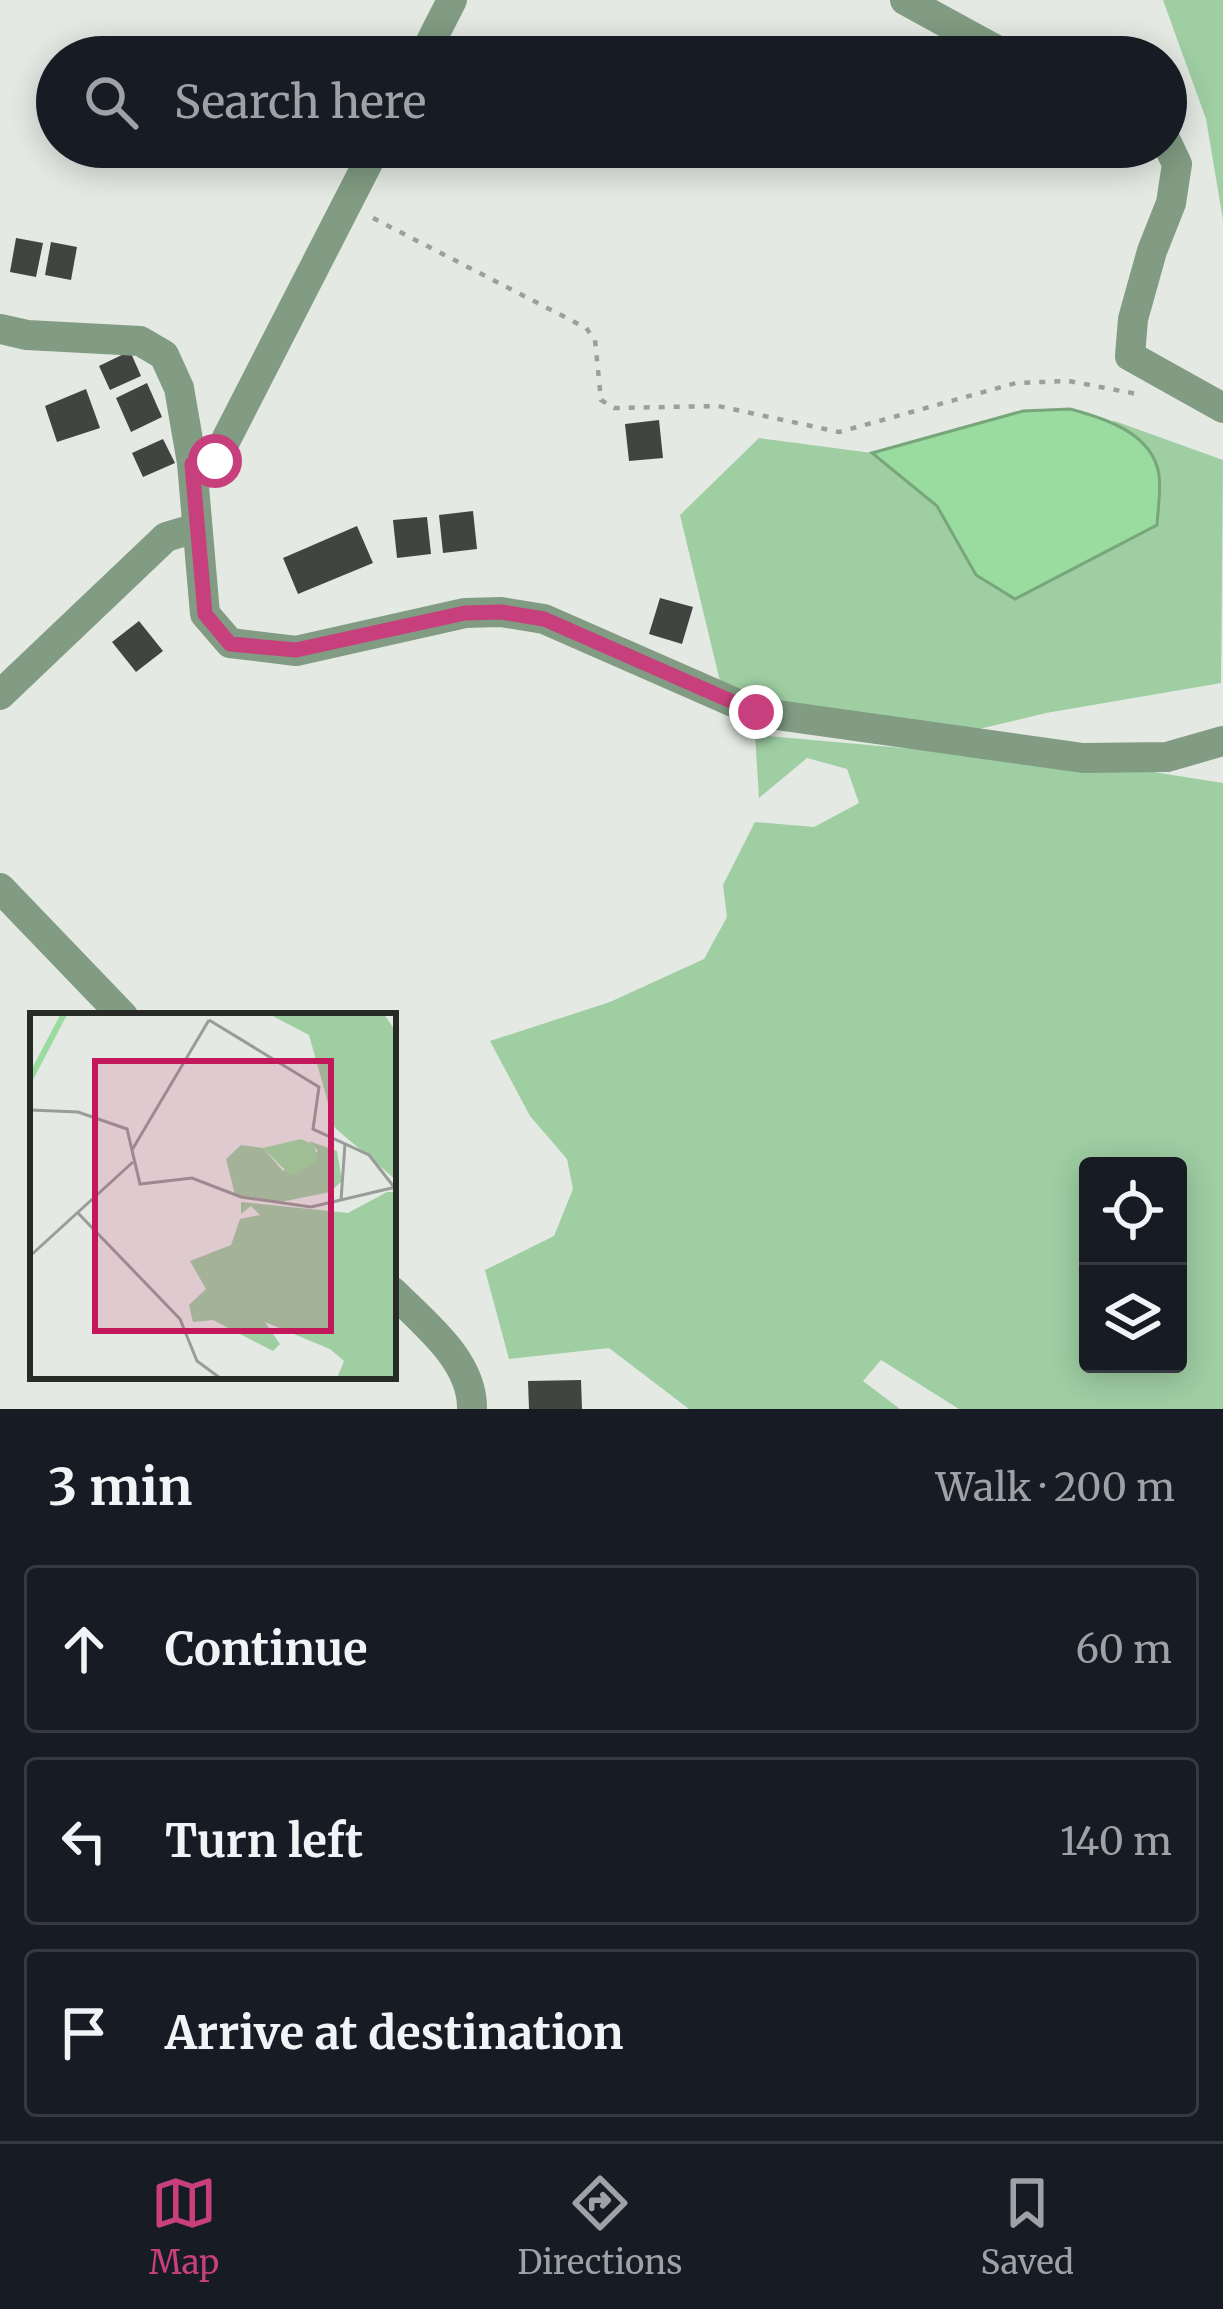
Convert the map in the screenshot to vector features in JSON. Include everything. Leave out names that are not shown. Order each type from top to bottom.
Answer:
[{"type":"street","points":[[434,36],[452,0]]},
{"type":"street","points":[[905,0],[971,36]]},
{"type":"street","points":[[192,464],[215,461],[366,168]]},
{"type":"street","points":[[1176,168],[1172,203],[1152,251],[1133,320],[1130,356],[1223,408]]},
{"type":"street","points":[[0,329],[27,335],[140,341],[164,355],[179,388],[192,464],[205,614],[230,644],[296,650],[449,616],[501,612],[544,619],[756,712],[1083,758],[1167,757],[1223,741]]},
{"type":"street","points":[[0,695],[166,537],[196,528]]},
{"type":"street","points":[[0,888],[120,1013]]},
{"type":"street","points":[[396,1295],[463,1371],[472,1386],[472,1409]]},
{"type":"path","points":[[347,205],[586,328],[595,340],[601,400],[614,408],[718,406],[839,432],[1016,383],[1069,381],[1153,399]]},
{"type":"shaded area","points":[[1163,0],[1223,0],[1223,220],[1206,119],[1187,66],[1187,36],[1176,36]]},
{"type":"shaded area","points":[[1070,409],[1112,423],[1147,448],[1159,475],[1157,525],[1015,599],[976,575],[937,506],[872,453],[1023,411]]},
{"type":"shaded area","points":[[1112,420],[1223,460],[1221,683],[1046,713],[937,739],[724,698],[680,515],[759,438],[872,453],[937,506],[976,575],[1159,471]]},
{"type":"shaded area","points":[[755,735],[1128,768],[1223,783],[1223,1409],[959,1409],[881,1360],[863,1381],[900,1409],[689,1409],[609,1348],[509,1359],[485,1270],[554,1236],[573,1189],[567,1159],[530,1116],[490,1041],[610,1002],[704,959],[727,917],[723,885],[755,822],[814,827],[859,803],[847,769],[807,758],[759,798]]},
{"type":"building","points":[[16,238],[43,243],[36,277],[10,272]]},
{"type":"building","points":[[51,242],[77,247],[71,280],[45,275]]},
{"type":"building","points":[[130,351],[141,376],[110,390],[99,366]]},
{"type":"building","points":[[147,383],[162,417],[131,432],[116,398]]},
{"type":"building","points":[[86,389],[100,428],[57,442],[45,406]]},
{"type":"building","points":[[659,420],[663,458],[629,461],[625,424]]},
{"type":"building","points":[[163,439],[175,463],[143,477],[132,453]]},
{"type":"building","points":[[473,511],[477,549],[443,553],[439,515]]},
{"type":"building","points":[[427,517],[431,554],[397,558],[393,520]]},
{"type":"building","points":[[357,526],[373,563],[298,594],[283,558]]},
{"type":"building","points":[[660,598],[693,607],[682,644],[649,634]]},
{"type":"building","points":[[139,621],[163,651],[136,672],[112,642]]},
{"type":"building","points":[[581,1380],[582,1409],[529,1409],[528,1381]]},
{"type":"route","points":[[215,461],[192,464],[196,528],[205,614],[230,644],[296,650],[465,613],[501,612],[544,619],[756,712]]}]
